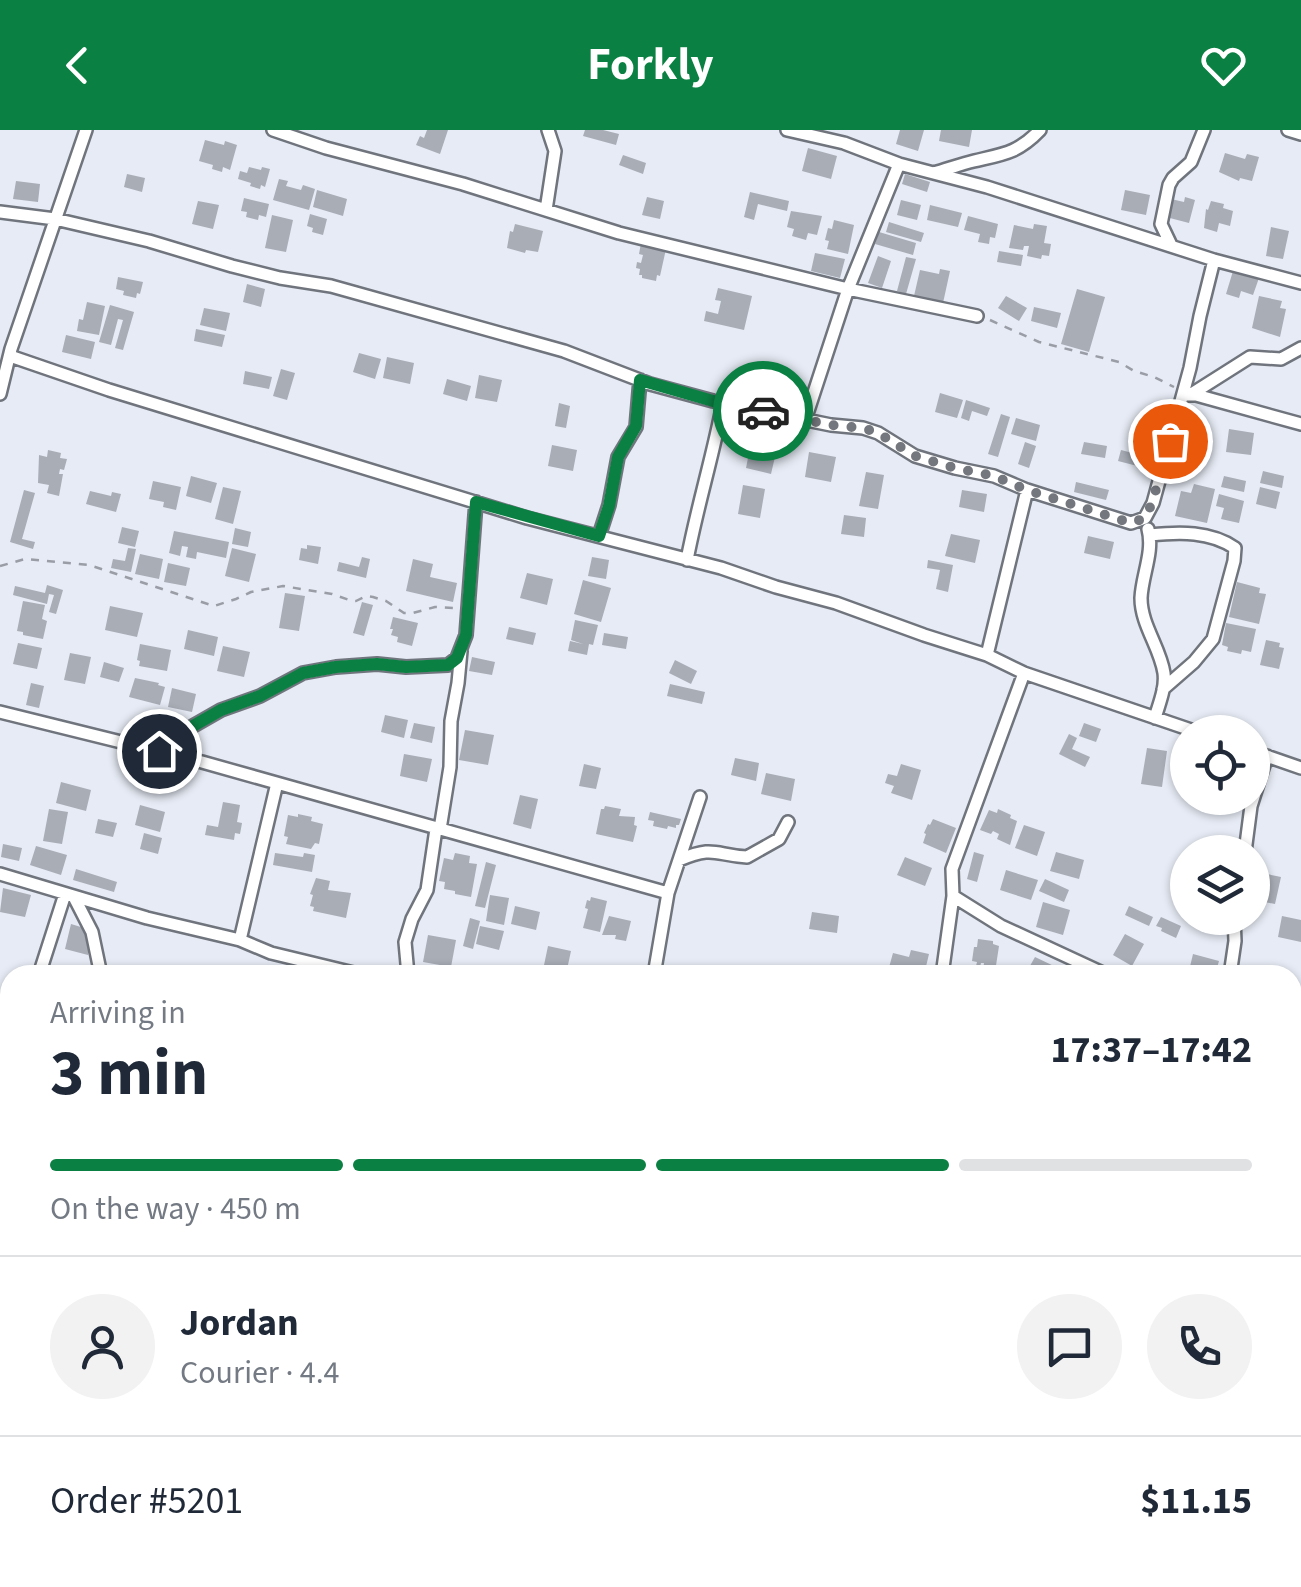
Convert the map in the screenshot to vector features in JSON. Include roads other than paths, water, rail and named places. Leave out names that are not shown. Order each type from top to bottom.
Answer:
[{"type":"street","points":[[0,394],[7,351],[86,130]]},
{"type":"street","points":[[273,130],[619,233],[976,316]]},
{"type":"street","points":[[546,210],[554,151],[548,130]]},
{"type":"street","points":[[788,130],[844,143],[899,164],[1301,283]]},
{"type":"street","points":[[934,173],[1003,156],[1026,144],[1040,130]]},
{"type":"street","points":[[1171,246],[1161,224],[1169,184],[1191,162],[1204,130]]},
{"type":"street","points":[[1288,130],[1301,134]]},
{"type":"street","points":[[805,420],[848,289],[899,164]]},
{"type":"street","points":[[0,212],[55,219],[248,270],[331,286],[564,351],[640,380],[723,403],[863,428],[915,456],[994,476],[1131,523],[1145,518]]},
{"type":"street","points":[[1155,718],[1164,688],[1164,672],[1141,599],[1150,534],[1145,518],[1186,394],[1214,260]]},
{"type":"street","points":[[1186,394],[1250,357],[1280,359],[1301,348]]},
{"type":"street","points":[[7,351],[110,390],[476,502],[836,603],[1170,723]]},
{"type":"street","points":[[599,536],[618,457],[636,426],[640,380]]},
{"type":"street","points":[[1186,394],[1301,424]]},
{"type":"street","points":[[688,560],[723,403]]},
{"type":"street","points":[[986,654],[1027,490]]},
{"type":"street","points":[[407,965],[405,942],[427,890],[450,767],[451,720],[470,601],[476,502]]},
{"type":"street","points":[[1150,534],[1183,532],[1222,539],[1235,548],[1213,639],[1164,688]]},
{"type":"street","points":[[159,751],[221,710],[260,696],[303,673],[377,664],[448,665],[461,651]]},
{"type":"street","points":[[943,965],[952,869],[1024,673]]},
{"type":"street","points":[[0,712],[277,783],[668,894]]},
{"type":"street","points":[[1270,757],[1301,768]]},
{"type":"street","points":[[240,940],[277,783]]},
{"type":"street","points":[[656,965],[668,894],[700,797]]},
{"type":"street","points":[[679,860],[700,851],[715,850],[748,858],[778,839],[788,822]]},
{"type":"street","points":[[0,874],[321,965]]},
{"type":"street","points":[[44,965],[70,896]]},
{"type":"street","points":[[70,896],[92,932],[99,965]]},
{"type":"street","points":[[952,896],[1001,926],[1085,965]]},
{"type":"street","points":[[1231,965],[1235,935]]}]
